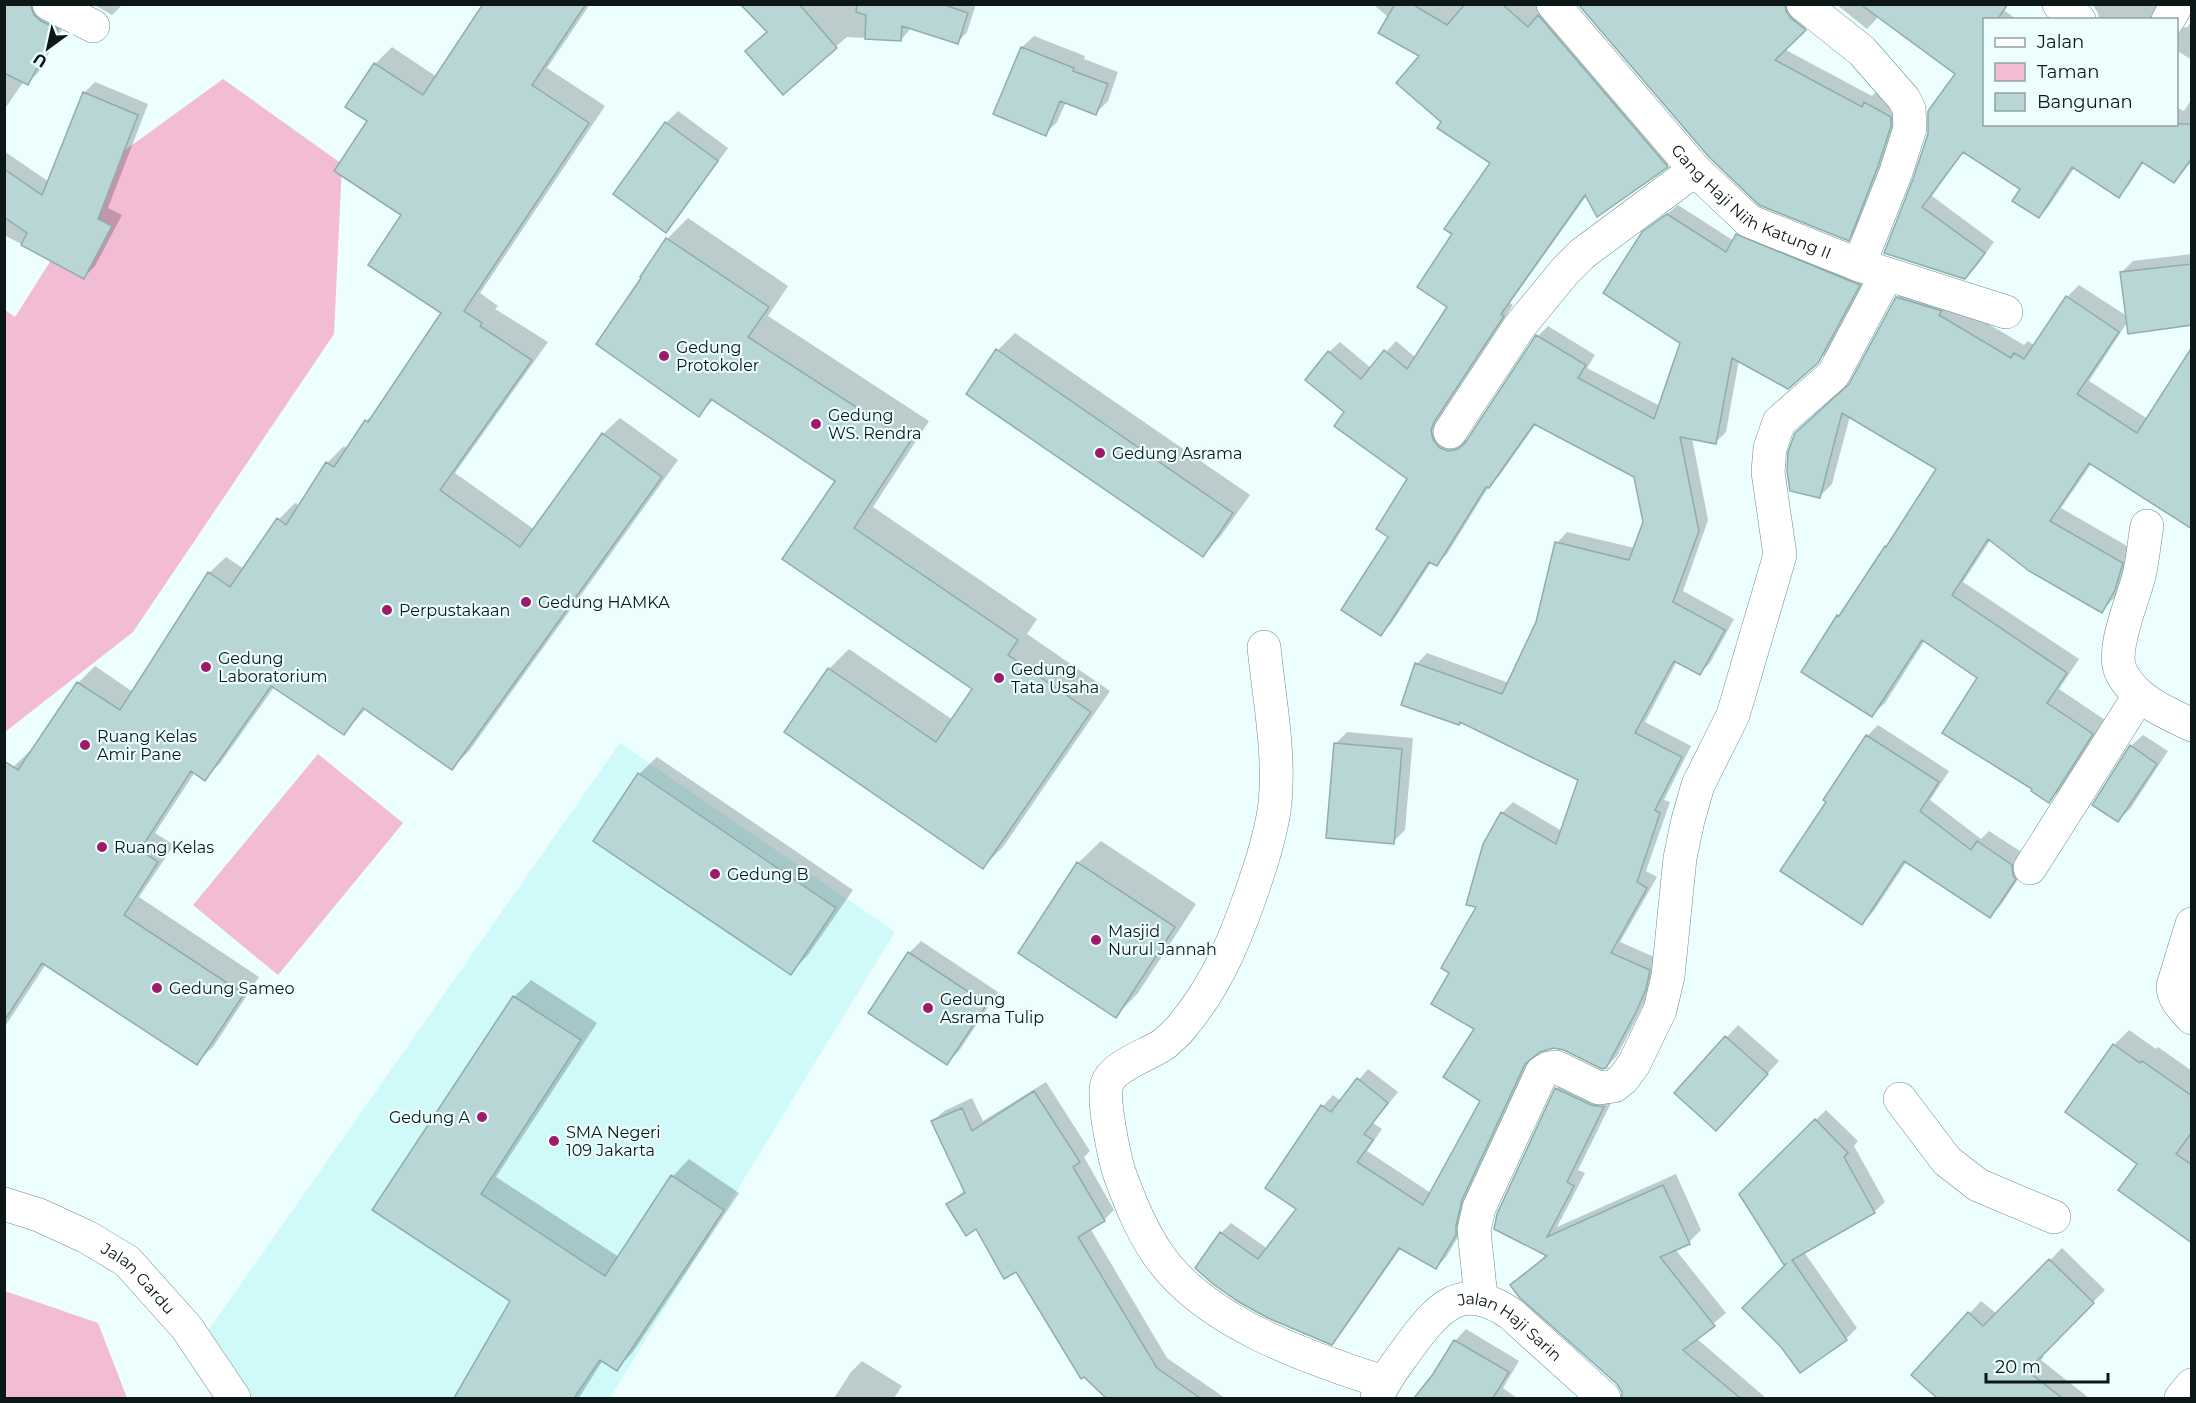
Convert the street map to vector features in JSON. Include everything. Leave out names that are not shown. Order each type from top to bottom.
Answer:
[{"type":"street","points":[[49,4],[93,26]]},
{"type":"street","points":[[1481,1298],[1474,1230],[1479,1208],[1542,1072],[1556,1067],[1599,1088],[1614,1086],[1634,1064],[1660,1010],[1668,976],[1680,858],[1688,820],[1698,785],[1733,715],[1780,555],[1768,472],[1773,439],[1779,422],[1833,375],[1873,270],[1896,172],[1910,128],[1909,109],[1904,99],[1862,51],[1803,4]]},
{"type":"street","points":[[2059,4],[2076,18]]},
{"type":"street","points":[[2169,18],[2177,4]]},
{"type":"street","name":"Gang Haji Niih Katung II","points":[[1553,5],[1695,170],[1749,220],[1873,270],[2006,312]]},
{"type":"street","points":[[1450,432],[1520,327],[1565,271],[1582,254],[1695,170]]},
{"type":"street","points":[[2146,526],[2140,574],[2118,651],[2120,673],[2139,696],[2156,708],[2192,725]]},
{"type":"street","points":[[1264,647],[1275,758],[1275,803],[1263,858],[1236,934],[1220,970],[1197,1009],[1164,1044],[1115,1072],[1107,1082],[1106,1093],[1114,1157],[1137,1218],[1157,1254],[1183,1284],[1220,1312],[1294,1352],[1380,1390]]},
{"type":"street","points":[[2030,868],[2139,696]]},
{"type":"street","points":[[2192,924],[2173,986],[2173,993],[2192,1018]]},
{"type":"street","points":[[1900,1099],[1947,1161],[1978,1185],[2054,1217]]},
{"type":"street","name":"Jalan Gardu","points":[[4,1204],[39,1215],[87,1237],[127,1261],[187,1328],[234,1398]]},
{"type":"street","name":"Jalan Haji Sarin","points":[[1380,1390],[1431,1318],[1456,1300],[1481,1298],[1495,1303],[1511,1314],[1604,1398]]},
{"type":"street","points":[[2181,1398],[2192,1385]]},
{"type":"shaded area","name":"SMA Negeri 109 Jakarta","points":[[620,743],[895,932],[610,1398],[212,1398],[194,1351]]},
{"type":"green space","points":[[223,79],[342,164],[334,334],[133,632],[5,732],[5,310],[15,317],[117,156]]},
{"type":"green space","points":[[318,754],[403,823],[278,975],[193,905]]},
{"type":"green space","points":[[5,1291],[98,1323],[127,1398],[5,1398]]},
{"type":"building","points":[[4,4],[30,4],[34,15],[58,29],[28,85],[4,73]]},
{"type":"building","points":[[483,4],[586,4],[532,85],[589,123],[464,311],[482,323],[480,326],[532,360],[440,490],[520,547],[602,433],[662,477],[452,770],[363,708],[344,735],[271,686],[205,781],[191,771],[140,850],[158,862],[124,915],[244,994],[197,1065],[42,963],[4,1021],[4,761],[18,770],[77,682],[120,710],[208,572],[230,587],[277,518],[286,525],[326,462],[334,467],[365,420],[368,422],[441,313],[368,265],[401,215],[334,171],[367,121],[345,107],[374,63],[423,95]]},
{"type":"building","points":[[740,4],[799,4],[837,48],[783,95],[745,51],[767,32]]},
{"type":"building","points":[[857,4],[942,4],[968,13],[958,44],[902,26],[901,41],[865,39],[866,15],[856,12]]},
{"type":"building","points":[[1395,4],[1412,4],[1447,25],[1465,4],[1502,4],[1528,27],[1538,15],[1668,167],[1597,217],[1585,195],[1501,314],[1504,316],[1434,422],[1431,430],[1433,440],[1440,448],[1448,451],[1458,449],[1465,443],[1536,335],[1586,365],[1578,378],[1654,419],[1680,343],[1603,293],[1642,232],[1667,214],[1726,252],[1736,234],[1860,285],[1818,363],[1788,389],[1732,358],[1716,444],[1680,437],[1699,531],[1673,602],[1725,630],[1700,675],[1674,661],[1635,733],[1682,757],[1655,810],[1660,813],[1637,882],[1647,888],[1611,953],[1650,970],[1646,989],[1636,1012],[1606,1068],[1602,1069],[1564,1050],[1554,1048],[1540,1052],[1525,1064],[1462,1200],[1456,1235],[1436,1269],[1399,1248],[1332,1345],[1268,1318],[1239,1302],[1195,1268],[1220,1232],[1258,1259],[1296,1209],[1265,1188],[1321,1105],[1331,1112],[1357,1078],[1388,1103],[1364,1134],[1373,1140],[1357,1162],[1423,1205],[1480,1101],[1443,1077],[1474,1029],[1431,1004],[1449,973],[1441,968],[1476,907],[1466,905],[1483,844],[1501,812],[1556,844],[1578,780],[1460,722],[1459,725],[1401,705],[1415,663],[1502,694],[1536,622],[1555,542],[1629,560],[1643,522],[1634,477],[1534,424],[1489,488],[1486,487],[1437,566],[1429,562],[1381,636],[1341,610],[1388,537],[1376,529],[1407,479],[1334,426],[1344,412],[1305,380],[1328,351],[1361,379],[1384,350],[1407,369],[1447,307],[1417,287],[1452,234],[1444,229],[1490,163],[1437,128],[1441,122],[1396,83],[1419,56],[1378,33]]},
{"type":"building","points":[[1578,4],[1785,4],[1786,11],[1791,18],[1806,30],[1775,60],[1862,107],[1864,102],[1891,117],[1891,126],[1878,166],[1849,241],[1759,205],[1709,157]]},
{"type":"building","points":[[1860,4],[2008,4],[1998,18],[1983,18],[1983,126],[2178,126],[2178,124],[2192,124],[2192,158],[2174,183],[2142,162],[2119,198],[2072,167],[2039,218],[2012,201],[2020,189],[1963,152],[1922,207],[1985,253],[1965,279],[1884,253],[1928,134],[1928,111],[1955,74]]},
{"type":"building","points":[[1021,47],[1108,84],[1096,115],[1060,101],[1046,136],[993,114]]},
{"type":"building","points":[[83,92],[138,115],[98,219],[112,226],[84,279],[21,245],[27,233],[4,217],[4,169],[42,195]]},
{"type":"building","points":[[665,122],[718,161],[666,233],[613,194]]},
{"type":"building","name":"Gedung Tata Usaha","points":[[666,238],[769,307],[748,337],[910,442],[854,528],[1018,640],[1008,655],[1091,712],[983,869],[784,732],[828,668],[936,742],[972,689],[782,559],[835,481],[711,399],[699,417],[596,344]]},
{"type":"building","points":[[2192,264],[2192,325],[2128,334],[2120,272]]},
{"type":"building","points":[[2066,296],[2119,332],[2077,394],[2137,433],[2192,347],[2192,529],[2089,463],[2050,521],[2123,563],[2115,590],[2102,613],[2029,571],[1988,539],[1952,595],[2067,673],[2047,703],[2093,734],[2049,803],[2031,791],[2032,789],[1942,733],[1977,678],[1922,640],[1872,717],[1801,672],[1936,469],[1842,413],[1820,498],[1790,491],[1787,471],[1788,452],[1795,433],[1849,384],[1896,297],[1942,311],[1939,315],[2011,358],[2014,353],[2024,359]]},
{"type":"building","name":"Gedung Asrama","points":[[996,349],[1233,513],[1203,557],[966,394]]},
{"type":"building","points":[[1866,735],[1939,782],[1920,811],[1971,850],[1977,841],[2012,865],[2013,876],[2016,879],[1990,918],[1904,861],[1862,925],[1780,871],[1826,802],[1823,800]]},
{"type":"building","points":[[1334,743],[1402,749],[1394,844],[1326,838]]},
{"type":"building","points":[[2130,745],[2157,764],[2118,822],[2092,805]]},
{"type":"building","name":"Gedung B","points":[[638,773],[836,908],[791,975],[593,841]]},
{"type":"building","name":"Masjid Nurul Jannah","points":[[1077,862],[1175,927],[1116,1018],[1018,953]]},
{"type":"building","name":"Gedung Asrama Tulip","points":[[908,952],[987,1004],[947,1065],[868,1013]]},
{"type":"building","name":"Gedung A","points":[[513,996],[581,1040],[481,1194],[605,1276],[671,1175],[724,1210],[617,1371],[600,1360],[574,1398],[454,1398],[510,1301],[372,1210]]},
{"type":"building","points":[[1725,1036],[1768,1074],[1716,1131],[1674,1093]]},
{"type":"building","points":[[2113,1044],[2192,1096],[2192,1132],[2176,1154],[2192,1165],[2192,1243],[2118,1190],[2137,1164],[2065,1112]]},
{"type":"building","points":[[1555,1088],[1591,1105],[1604,1107],[1567,1182],[1574,1186],[1547,1237],[1663,1185],[1690,1244],[1660,1257],[1715,1326],[1683,1350],[1740,1398],[1622,1398],[1622,1392],[1617,1384],[1519,1297],[1510,1285],[1547,1256],[1494,1229],[1497,1214]]},
{"type":"building","points":[[1034,1091],[1080,1162],[1073,1167],[1105,1221],[1078,1237],[1157,1368],[1200,1398],[1106,1398],[1084,1377],[1081,1379],[1016,1272],[1004,1279],[976,1229],[966,1236],[946,1204],[965,1193],[931,1121],[962,1108],[972,1131]]},
{"type":"building","points":[[1815,1119],[1848,1153],[1844,1157],[1875,1213],[1792,1260],[1847,1340],[1800,1373],[1781,1347],[1742,1308],[1787,1263],[1784,1265],[1739,1194]]},
{"type":"building","points":[[2049,1259],[2094,1303],[2030,1368],[2033,1370],[2030,1373],[2062,1398],[1937,1398],[1911,1375],[1968,1312],[1983,1326]]},
{"type":"building","points":[[1454,1340],[1509,1372],[1493,1398],[1414,1398],[1433,1374]]},
{"type":"place","name":"Gedung Protokoler","points":[[664,356]]},
{"type":"place","name":"Gedung WS. Rendra","points":[[816,424]]},
{"type":"place","name":"Gedung Asrama","points":[[1100,453]]},
{"type":"place","name":"Gedung HAMKA","points":[[526,602]]},
{"type":"place","name":"Perpustakaan","points":[[387,610]]},
{"type":"place","name":"Gedung Laboratorium","points":[[206,667]]},
{"type":"place","name":"Gedung Tata Usaha","points":[[999,678]]},
{"type":"place","name":"Ruang Kelas Amir Pane","points":[[85,745]]},
{"type":"place","name":"Ruang Kelas","points":[[102,847]]},
{"type":"place","name":"Gedung B","points":[[715,874]]},
{"type":"place","name":"Masjid Nurul Jannah","points":[[1096,940]]},
{"type":"place","name":"Gedung Sameo","points":[[157,988]]},
{"type":"place","name":"Gedung Asrama Tulip","points":[[928,1008]]},
{"type":"place","name":"Gedung A","points":[[482,1117]]},
{"type":"place","name":"SMA Negeri 109 Jakarta","points":[[554,1141]]}]
